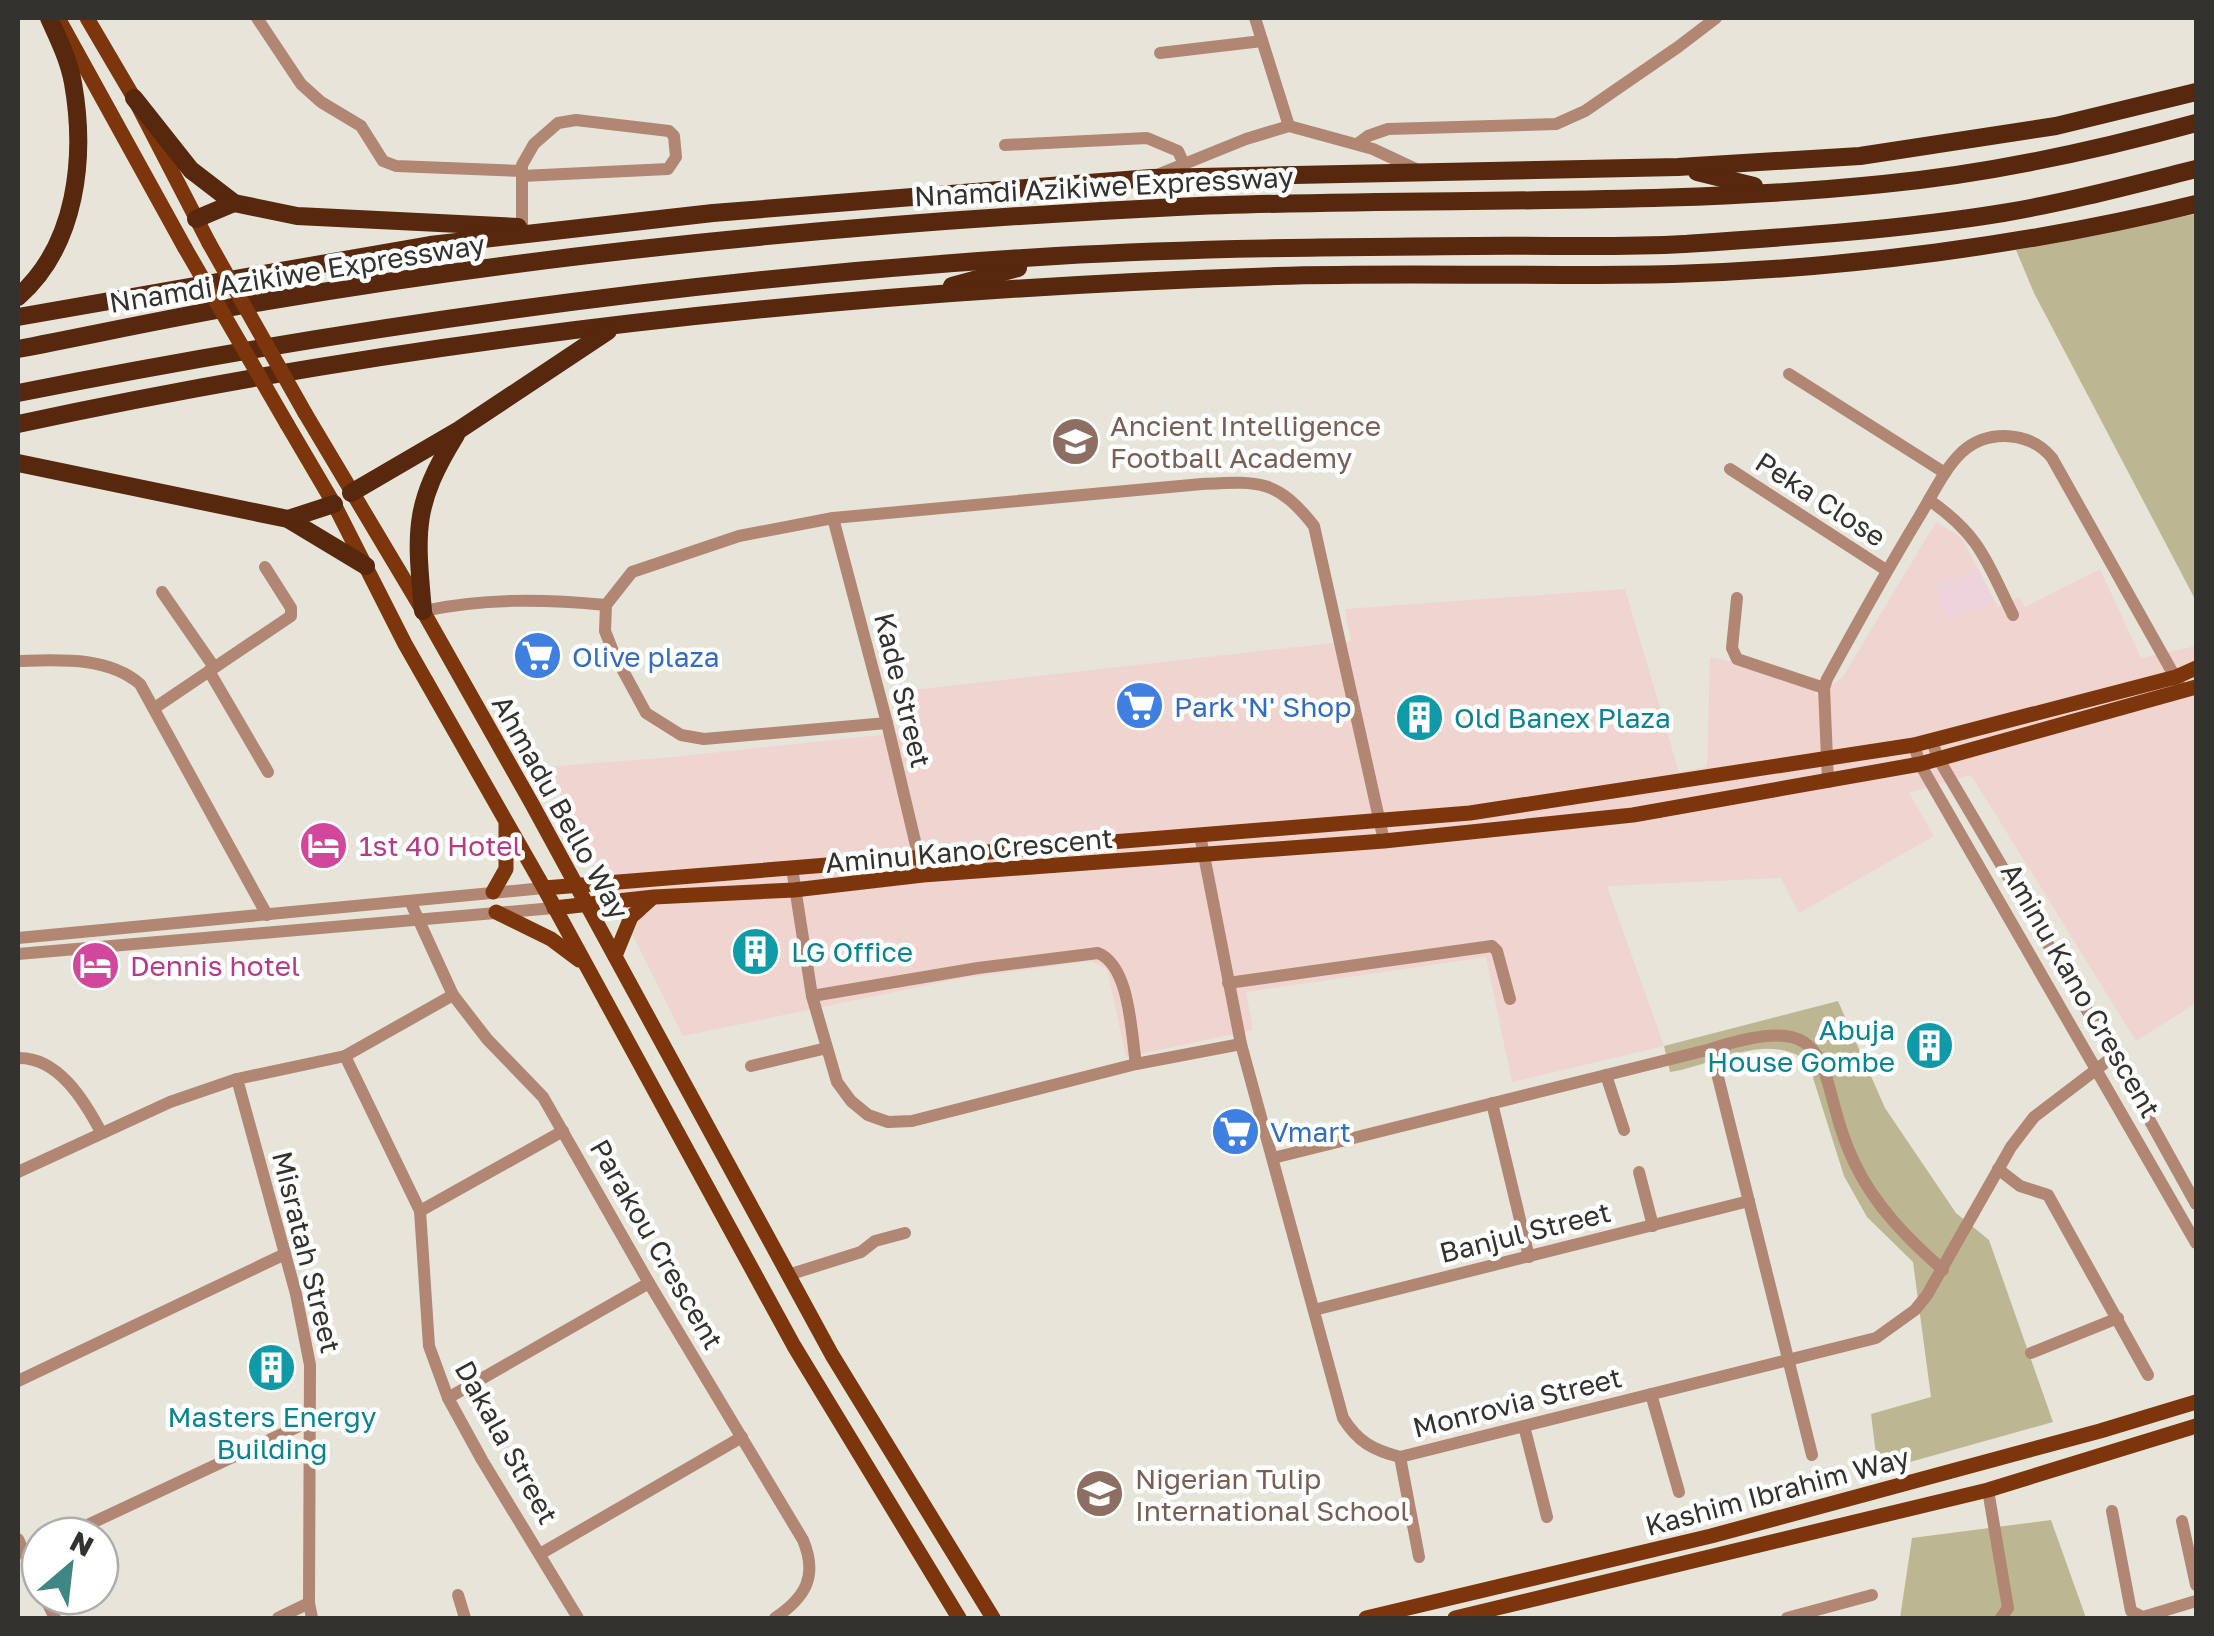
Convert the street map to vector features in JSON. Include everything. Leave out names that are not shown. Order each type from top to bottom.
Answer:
[{"type":"highway","points":[[18,297],[36,280],[62,238],[78,150],[73,83],[49,18]]},
{"type":"highway","name":"Nnamdi Azikiwe Expressway","points":[[18,317],[530,230],[941,192],[1151,178],[1678,167],[1892,153],[2056,126],[2196,92]]},
{"type":"highway","points":[[134,98],[191,170],[234,203],[297,216],[530,230]]},
{"type":"highway","name":"Nnamdi Azikiwe Expressway","points":[[18,349],[266,301],[664,246],[1016,215],[1207,206],[1779,192],[1913,181],[1998,167],[2134,140],[2196,123]]},
{"type":"highway","points":[[1678,167],[1779,192]]},
{"type":"highway","points":[[18,393],[291,343],[577,300],[779,278],[1053,256],[1268,248],[1679,244],[1805,235],[2003,212],[2196,170]]},
{"type":"highway","points":[[866,227],[941,192]]},
{"type":"highway","points":[[196,220],[234,203]]},
{"type":"highway","points":[[18,424],[239,381],[432,350],[616,326],[932,294],[1276,276],[1673,274],[1818,265],[2054,234],[2196,204]]},
{"type":"highway","points":[[932,294],[1042,263],[1053,256]]},
{"type":"highway","points":[[351,493],[459,430],[535,376],[616,326]]},
{"type":"highway","points":[[423,611],[418,563],[423,499],[437,464],[459,430]]},
{"type":"highway","points":[[18,464],[288,520],[366,566]]},
{"type":"highway","points":[[288,520],[334,504]]},
{"type":"main road","name":"Ahmadu Bello Way","points":[[58,18],[185,248],[334,504],[406,644],[794,1346],[959,1618]]},
{"type":"main road","name":"Ahmadu Bello Way","points":[[87,18],[305,413],[423,611],[566,865],[832,1355],[994,1618]]},
{"type":"main road","name":"Aminu Kano Crescent","points":[[554,908],[654,897],[794,890],[922,875],[1384,841],[1634,814],[1920,764],[2185,685],[2196,668]]},
{"type":"main road","name":"Aminu Kano Crescent","points":[[544,888],[1470,813],[1914,745],[2185,685]]},
{"type":"main road","points":[[493,892],[506,869],[506,821]]},
{"type":"main road","points":[[566,865],[596,884]]},
{"type":"main road","points":[[615,956],[631,916],[654,897]]},
{"type":"main road","points":[[496,912],[539,932],[585,964]]},
{"type":"main road","name":"Kashim Ibrahim Way","points":[[1366,1618],[1711,1536],[2100,1432],[2196,1402]]},
{"type":"main road","name":"Kashim Ibrahim Way","points":[[1454,1618],[1988,1490],[2196,1426]]},
{"type":"street","points":[[257,18],[301,84],[321,102],[366,130],[383,160],[396,166],[522,173],[668,169],[676,157],[674,136],[669,132],[567,120],[558,123],[527,152],[522,173],[530,230]]},
{"type":"street","points":[[1255,18],[1289,126]]},
{"type":"street","points":[[1356,144],[1388,129],[1556,124],[1678,48],[1716,18]]},
{"type":"street","points":[[1160,54],[1262,41]]},
{"type":"street","points":[[1151,178],[1246,138],[1289,126],[1356,144],[1422,172]]},
{"type":"street","points":[[1005,145],[1148,138],[1178,151],[1184,164]]},
{"type":"street","points":[[1789,374],[1946,473]]},
{"type":"street","points":[[1828,782],[1824,688],[1886,570],[1946,473],[1961,453],[1991,437],[2024,438],[2044,448],[2185,685]]},
{"type":"street","name":"Peka Close","points":[[1730,470],[1886,570]]},
{"type":"street","points":[[887,724],[704,739],[681,735],[646,713],[605,631],[606,605],[632,572],[740,536],[833,518],[1250,481],[1280,491],[1296,503],[1314,526],[1384,841]]},
{"type":"street","points":[[1929,500],[1964,526],[1979,546],[2014,615]]},
{"type":"street","name":"Kade Street","points":[[833,518],[922,875]]},
{"type":"street","points":[[156,707],[292,614],[265,567]]},
{"type":"street","points":[[162,592],[211,669],[268,772]]},
{"type":"street","points":[[1737,598],[1732,648],[1737,659],[1824,688]]},
{"type":"street","points":[[423,611],[465,602],[501,600],[606,605]]},
{"type":"street","points":[[18,661],[110,666],[140,684],[156,707],[272,930]]},
{"type":"street","name":"Aminu Kano Crescent","points":[[1932,741],[1938,758],[2114,1056],[2196,1204]]},
{"type":"street","name":"Aminu Kano Crescent","points":[[1914,745],[1920,764],[2196,1243]]},
{"type":"street","name":"Monrovia Street","points":[[1200,835],[1240,1044],[1343,1418],[1355,1438],[1400,1457],[1876,1338],[1915,1310],[2027,1125],[2114,1056]]},
{"type":"street","points":[[792,868],[812,996],[837,1082],[868,1115],[888,1122],[912,1121],[1136,1064],[1240,1044]]},
{"type":"street","points":[[18,938],[544,888]]},
{"type":"street","name":"Parakou Crescent","points":[[410,900],[453,995],[487,1039],[543,1097],[649,1284],[803,1540],[812,1561],[808,1583],[796,1602],[775,1618]]},
{"type":"street","name":"Aminu Kano Crescent","points":[[18,954],[554,908]]},
{"type":"street","points":[[1228,983],[1492,946],[1497,951],[1510,999]]},
{"type":"street","points":[[812,996],[978,968],[1098,954],[1113,962],[1122,981],[1136,1064]]},
{"type":"street","points":[[18,1172],[170,1102],[237,1080],[345,1056],[453,995]]},
{"type":"street","points":[[1272,1158],[1710,1050],[1750,1036],[1788,1035],[1820,1058],[1852,1159],[1867,1188],[1879,1206],[1942,1270]]},
{"type":"street","points":[[750,1066],[827,1048]]},
{"type":"street","points":[[1710,1050],[1812,1455]]},
{"type":"street","name":"Dakala Street","points":[[345,1056],[420,1212],[430,1346],[448,1398],[578,1618]]},
{"type":"street","points":[[18,1058],[45,1064],[63,1078],[84,1100],[101,1132]]},
{"type":"street","points":[[1606,1075],[1624,1130]]},
{"type":"street","name":"Misratah Street","points":[[237,1080],[285,1254],[310,1365],[312,1618]]},
{"type":"street","points":[[1492,1103],[1529,1256]]},
{"type":"street","points":[[420,1212],[563,1131]]},
{"type":"street","points":[[1998,1169],[2020,1186],[2048,1194],[2148,1375]]},
{"type":"street","points":[[1639,1172],[1652,1226]]},
{"type":"street","name":"Banjul Street","points":[[1314,1310],[1749,1202]]},
{"type":"street","points":[[788,1275],[904,1233]]},
{"type":"street","points":[[18,1381],[285,1254]]},
{"type":"street","points":[[448,1398],[649,1284]]},
{"type":"street","points":[[2031,1353],[2118,1318]]},
{"type":"street","points":[[1651,1394],[1679,1492]]},
{"type":"street","points":[[107,1516],[312,1420]]},
{"type":"street","points":[[1524,1426],[1547,1517]]},
{"type":"street","points":[[540,1554],[742,1437]]},
{"type":"street","points":[[1400,1457],[1419,1557]]},
{"type":"street","points":[[1988,1490],[2008,1608],[2001,1618]]},
{"type":"street","points":[[2112,1512],[2131,1611],[2142,1617],[2196,1601]]},
{"type":"street","points":[[2182,1521],[2196,1584]]},
{"type":"street","points":[[458,1595],[466,1618]]},
{"type":"street","points":[[1797,1617],[1872,1595]]},
{"type":"street","points":[[278,1618],[309,1603]]},
{"type":"shaded area","points":[[2196,214],[2196,601],[2034,293],[2016,250]]},
{"type":"shaded area","points":[[1936,522],[1961,537],[1998,607],[2019,597],[2025,607],[2100,569],[2141,658],[2196,646],[2196,1003],[2136,1041],[1971,775],[1909,793],[1934,836],[1799,913],[1781,878],[1607,886],[1664,1046],[1512,1082],[1486,957],[1246,992],[1253,1030],[1126,1057],[1107,969],[1090,961],[957,979],[683,1036],[588,845],[544,767],[909,732],[894,692],[1351,641],[1345,609],[1625,589],[1679,772],[1707,767],[1710,657],[1814,679],[1815,696],[1842,678]]},
{"type":"shaded area","points":[[1978,568],[1994,601],[1947,620],[1935,582]]},
{"type":"shaded area","points":[[1838,1001],[1885,1108],[1956,1213],[1989,1240],[2053,1422],[1878,1471],[1871,1414],[1931,1397],[1913,1262],[1867,1217],[1844,1176],[1808,1062],[1792,1053],[1758,1049],[1670,1072],[1664,1046]]},
{"type":"shaded area","points":[[2051,1520],[2086,1618],[1900,1618],[1912,1538]]},
{"type":"place","name":"Ancient Intelligence Football Academy","points":[[1075,441]]},
{"type":"place","name":"Olive plaza","points":[[537,656]]},
{"type":"place","name":"Park 'N' Shop","points":[[1139,706]]},
{"type":"place","name":"Old Banex Plaza","points":[[1419,717]]},
{"type":"place","name":"1st 40 Hotel","points":[[324,845]]},
{"type":"place","name":"LG Office","points":[[756,951]]},
{"type":"place","name":"Dennis hotel","points":[[95,965]]},
{"type":"place","name":"Abuja House Gombe","points":[[1930,1045]]},
{"type":"place","name":"Vmart","points":[[1235,1131]]},
{"type":"place","name":"Masters Energy Building","points":[[272,1368]]},
{"type":"place","name":"Nigerian Tulip International School","points":[[1100,1494]]}]
